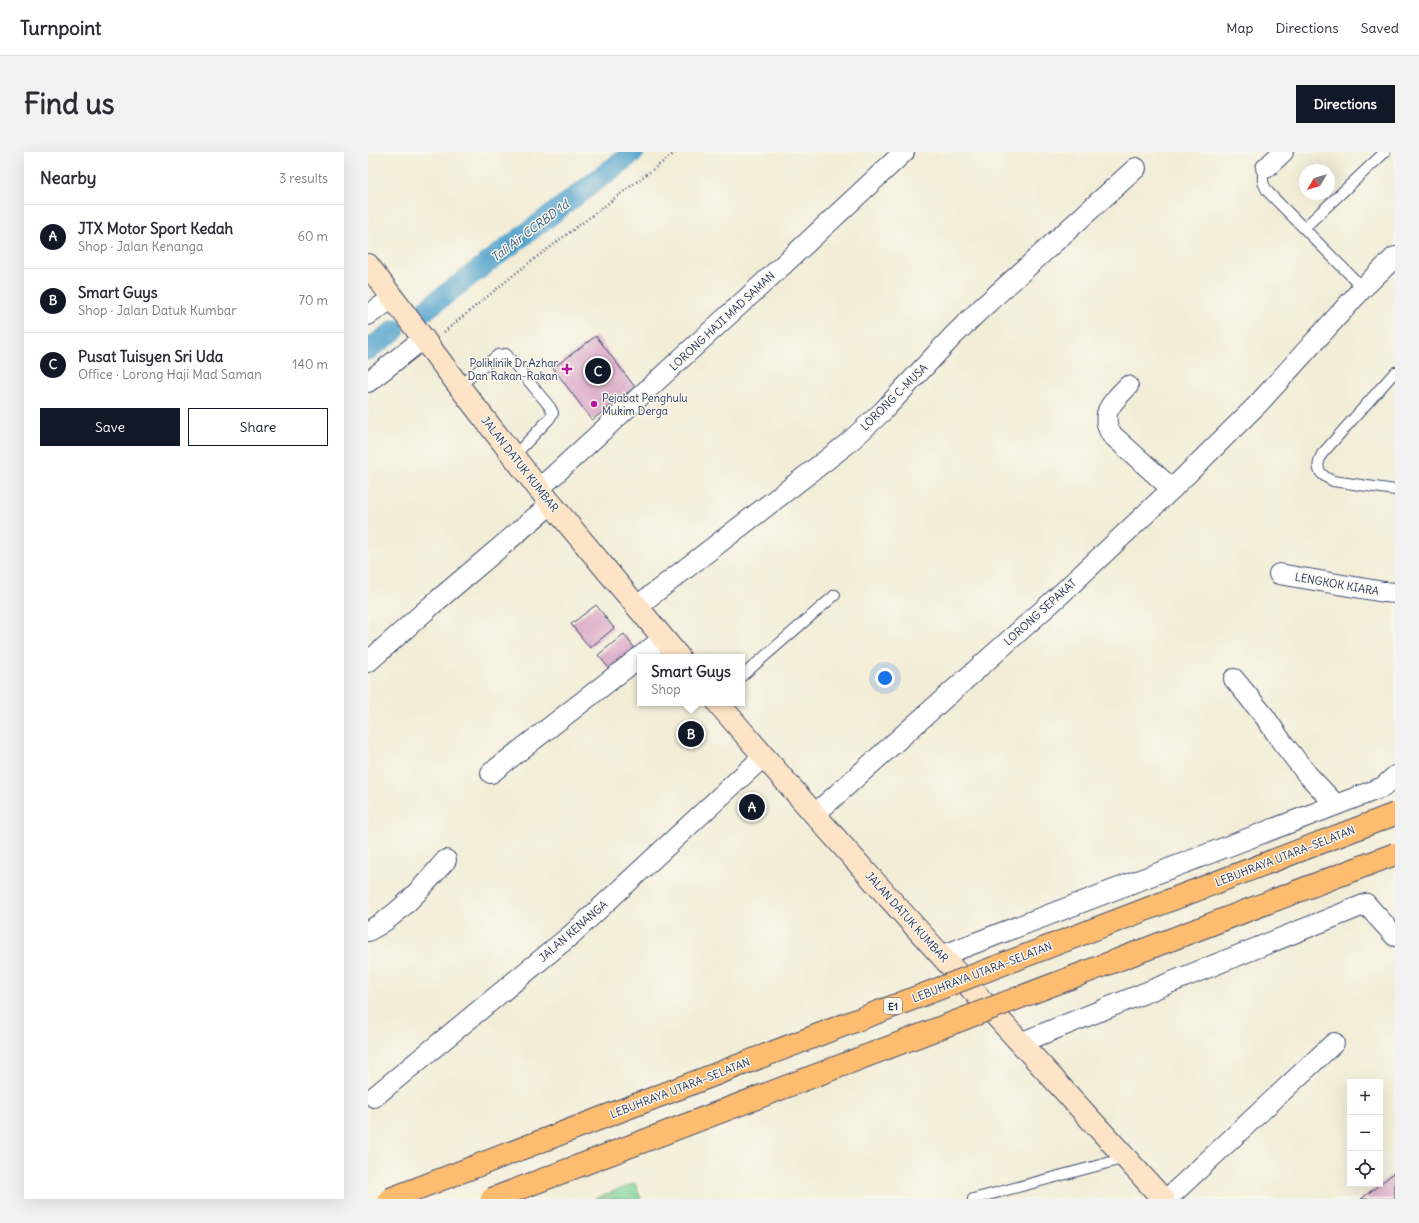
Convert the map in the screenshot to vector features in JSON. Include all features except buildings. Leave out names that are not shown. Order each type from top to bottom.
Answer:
[{"type":"highway","name":"LEBUHRAYA UTARA–SELATAN","points":[[390,1199],[1395,814]]},
{"type":"highway","points":[[492,1199],[1395,854]]},
{"type":"main road","name":"JALAN DATUK KUMBAR","points":[[368,265],[545,497],[676,654]]},
{"type":"main road","name":"JALAN DATUK KUMBAR","points":[[721,706],[941,956],[1163,1199]]},
{"type":"street","name":"LORONG HAJI MAD SAMAN","points":[[368,662],[432,605],[783,266],[904,152]]},
{"type":"street","points":[[1266,168],[1283,152]]},
{"type":"street","name":"LORONG C-MUSA","points":[[636,607],[847,444],[882,412],[953,336],[982,308],[1136,168]]},
{"type":"street","name":"LORONG SEPAKAT","points":[[815,814],[1055,599],[1172,489],[1258,404],[1363,288],[1395,256]]},
{"type":"street","points":[[368,315],[393,298]]},
{"type":"street","points":[[368,382],[426,342]]},
{"type":"street","points":[[1128,386],[1115,399],[1108,409],[1106,418],[1107,426],[1111,434],[1172,489]]},
{"type":"street","name":"LENGKOK KIARA","points":[[1279,574],[1384,592],[1395,592]]},
{"type":"street","points":[[644,654],[663,639]]},
{"type":"street","points":[[491,773],[637,659]]},
{"type":"street","points":[[1234,679],[1266,717],[1282,742],[1303,768],[1336,805]]},
{"type":"street","name":"JALAN KENANGA","points":[[371,1100],[571,935],[764,756]]},
{"type":"street","points":[[941,956],[1383,787],[1395,776]]},
{"type":"street","points":[[368,930],[377,926],[400,910],[427,883],[446,860]]},
{"type":"street","points":[[1020,1043],[1366,904],[1395,936]]},
{"type":"street","points":[[1166,1199],[1334,1043]]},
{"type":"lane","points":[[1304,228],[1385,152]]},
{"type":"lane","points":[[1266,168],[1262,178],[1264,186],[1268,192],[1363,288]]},
{"type":"lane","points":[[459,386],[498,355],[506,354],[550,407],[553,413],[550,418],[514,456]]},
{"type":"lane","points":[[1395,372],[1322,454],[1318,462],[1318,467],[1326,478],[1333,481],[1395,490]]},
{"type":"lane","points":[[745,673],[835,595]]},
{"type":"lane","points":[[973,1199],[1126,1158]]},
{"type":"path","points":[[426,342],[676,152]]},
{"type":"green space","points":[[635,1183],[641,1199],[594,1199]]},
{"type":"waterway","name":"Tali Air CCRBD 1d","points":[[425,310],[634,152]]},
{"type":"waterway","name":"Tali Air CCRBD 1d","points":[[368,350],[395,330]]},
{"type":"place","name":"Poliklinik Dr.Azhar Dan Rakan-Rakan","points":[[567,369]]},
{"type":"place","name":"Pusat Tuisyen Sri Uda","points":[[598,371]]},
{"type":"place","name":"Pejabat Penghulu Mukim Derga","points":[[594,404]]},
{"type":"place","name":"Smart Guys","points":[[691,734]]},
{"type":"place","name":"JTX Motor Sport Kedah","points":[[752,807]]}]
